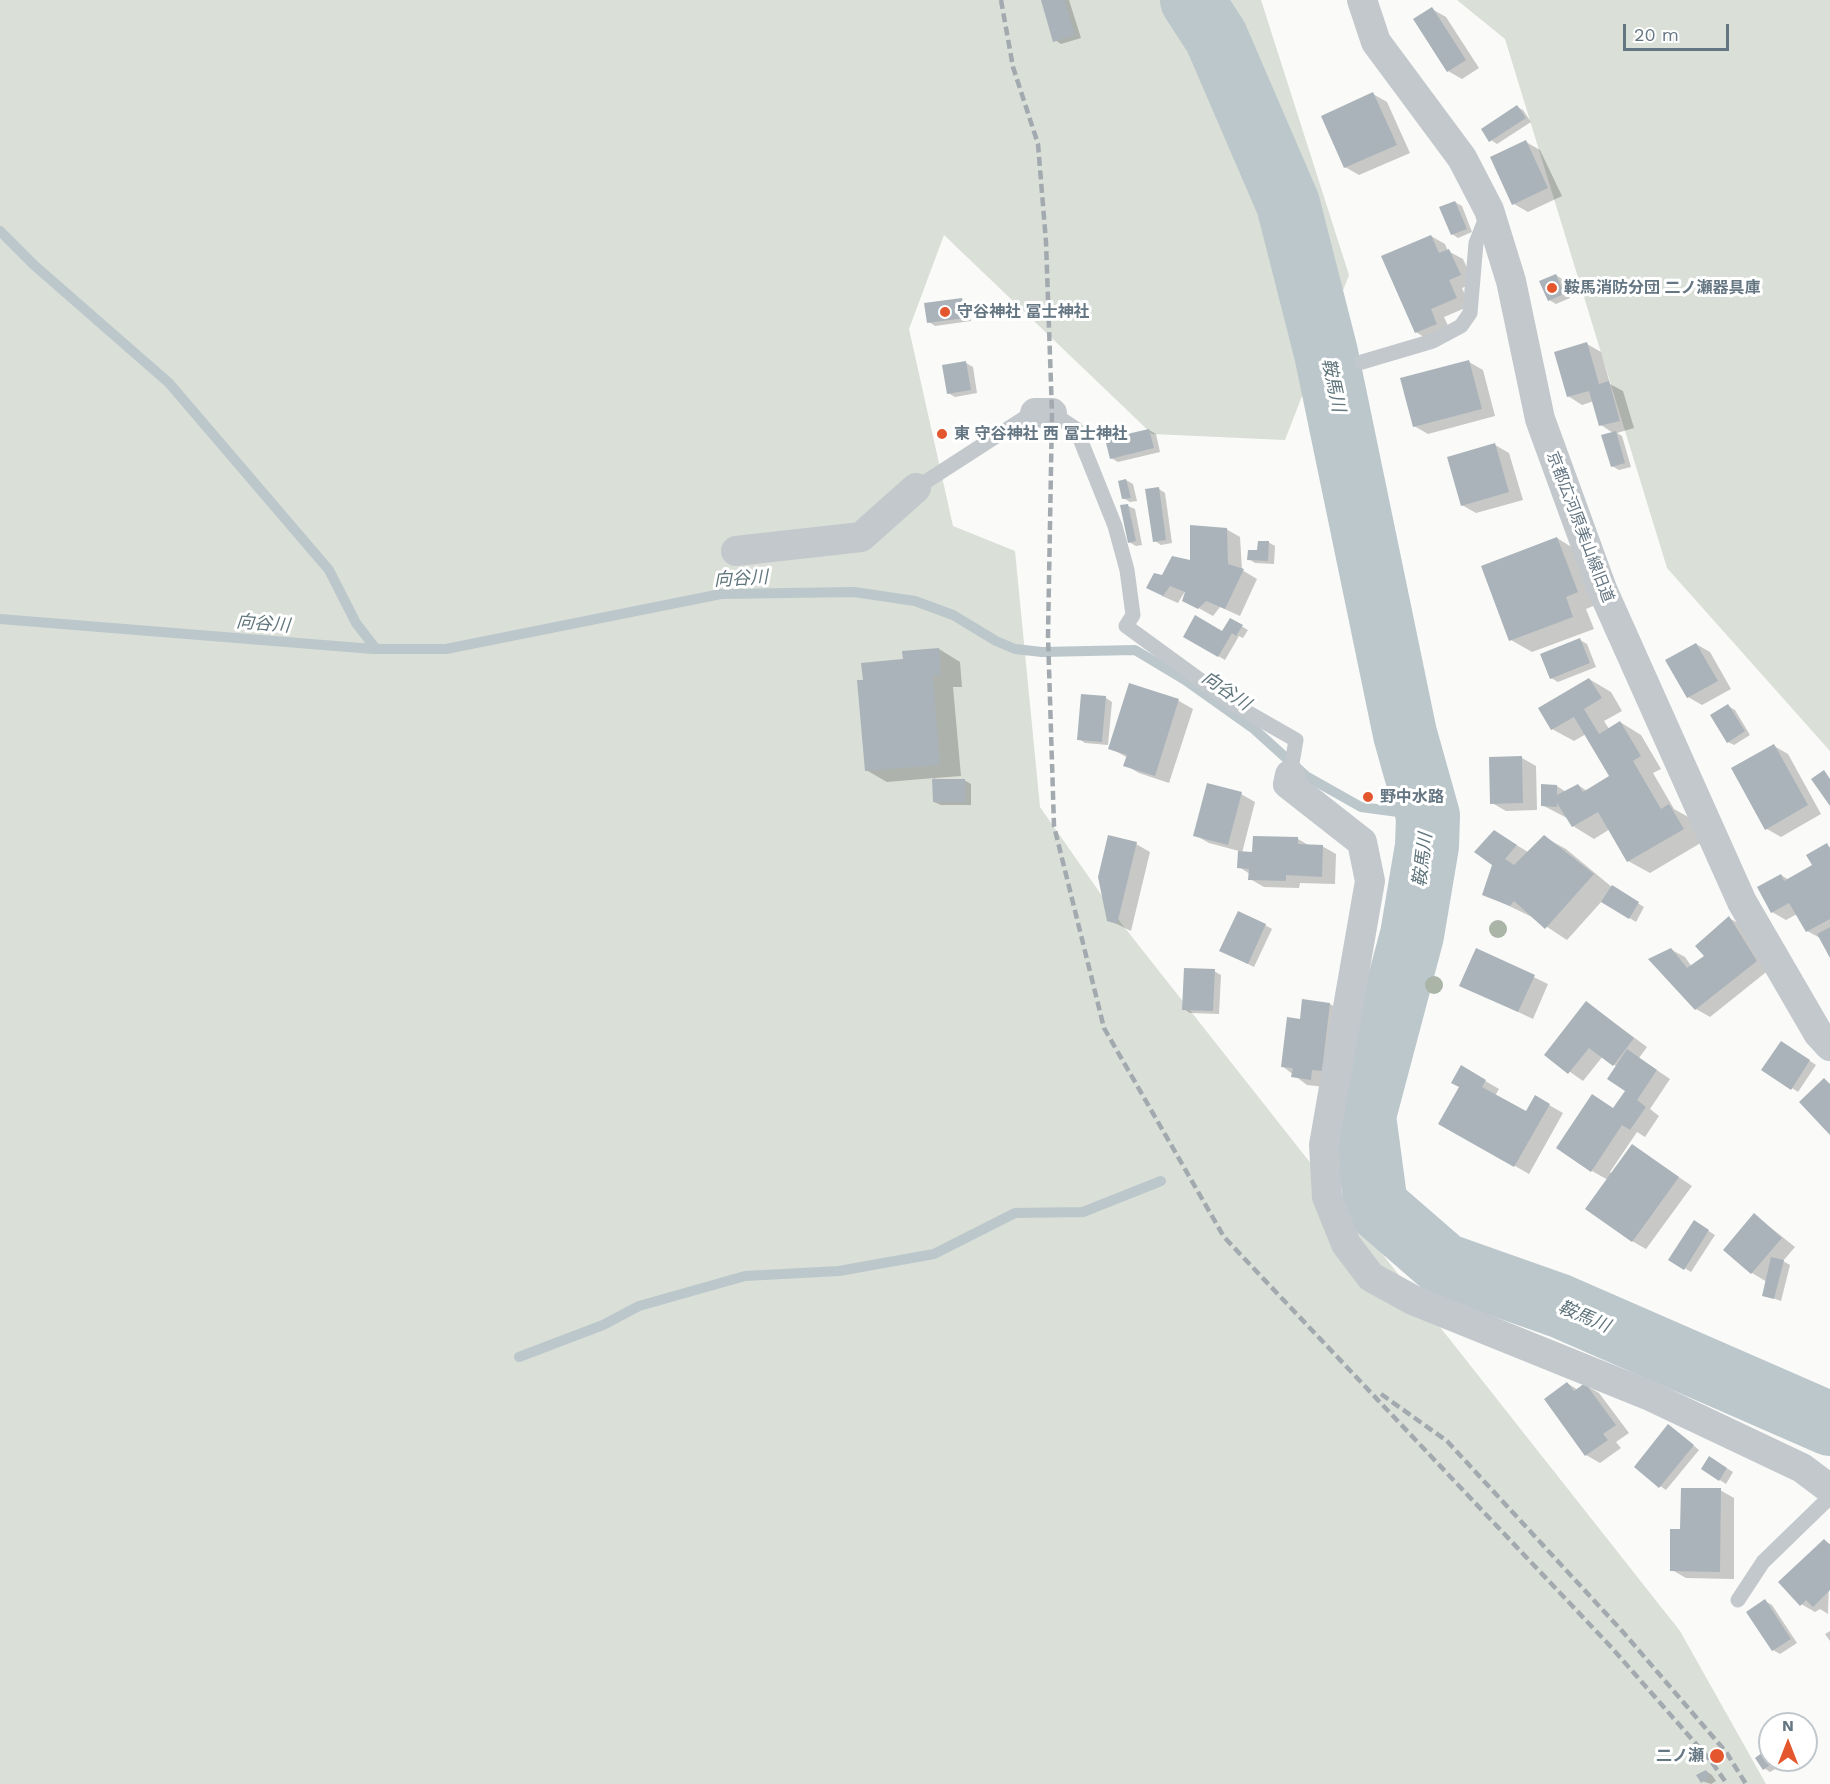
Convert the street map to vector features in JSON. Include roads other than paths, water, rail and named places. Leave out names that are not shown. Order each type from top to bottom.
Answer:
[{"type":"street","name":"京都広河原美山線旧道","points":[[1362,0],[1376,42],[1462,158],[1490,210],[1511,281],[1540,419],[1602,589],[1742,902],[1818,1034],[1830,1046]]},
{"type":"street","points":[[736,551],[861,537],[916,488]]},
{"type":"street","points":[[1292,762],[1288,784],[1362,842],[1370,881],[1323,1145],[1327,1197],[1346,1244],[1371,1277],[1413,1300],[1648,1395],[1802,1468],[1830,1489]]},
{"type":"lane","points":[[1362,363],[1432,341],[1461,326],[1470,313],[1476,243],[1490,210]]},
{"type":"lane","points":[[916,488],[976,448],[1044,413],[1076,429],[1115,526],[1127,570],[1133,615],[1126,626],[1233,704],[1296,740],[1292,762]]},
{"type":"lane","points":[[1738,1600],[1764,1562],[1830,1497]]},
{"type":"waterway","name":"鞍馬川","points":[[1192,0],[1216,37],[1288,204],[1326,353],[1405,734],[1428,816],[1427,846],[1412,935],[1364,1116],[1376,1206],[1444,1265],[1560,1306],[1830,1424]]},
{"type":"waterway","points":[[0,231],[34,265],[169,383],[329,570],[356,623],[376,649]]},
{"type":"waterway","name":"向谷川","points":[[0,619],[373,649],[446,649],[721,594],[854,592],[915,601],[953,615],[996,641],[1015,649],[1042,652],[1135,650],[1185,680],[1254,729],[1306,776],[1361,807],[1428,816]]},
{"type":"waterway","points":[[519,1357],[603,1325],[639,1306],[745,1276],[839,1271],[934,1254],[1015,1213],[1083,1212],[1161,1181]]},
{"type":"railway","points":[[1001,0],[1013,67],[1038,144],[1046,242],[1052,413],[1048,636],[1054,826],[1104,1028],[1224,1237],[1612,1648],[1711,1761],[1727,1784]]},
{"type":"railway","points":[[1381,1394],[1447,1441],[1623,1632],[1726,1752],[1746,1784]]},
{"type":"place","name":"鞍馬消防分団 二ノ瀬器具庫","points":[[1552,288]]},
{"type":"place","name":"守谷神社 冨士神社","points":[[945,312]]},
{"type":"place","name":"東 守谷神社 西 冨士神社","points":[[942,434]]},
{"type":"place","name":"野中水路","points":[[1368,797]]},
{"type":"place","name":"二ノ瀬","points":[[1717,1756]]}]
